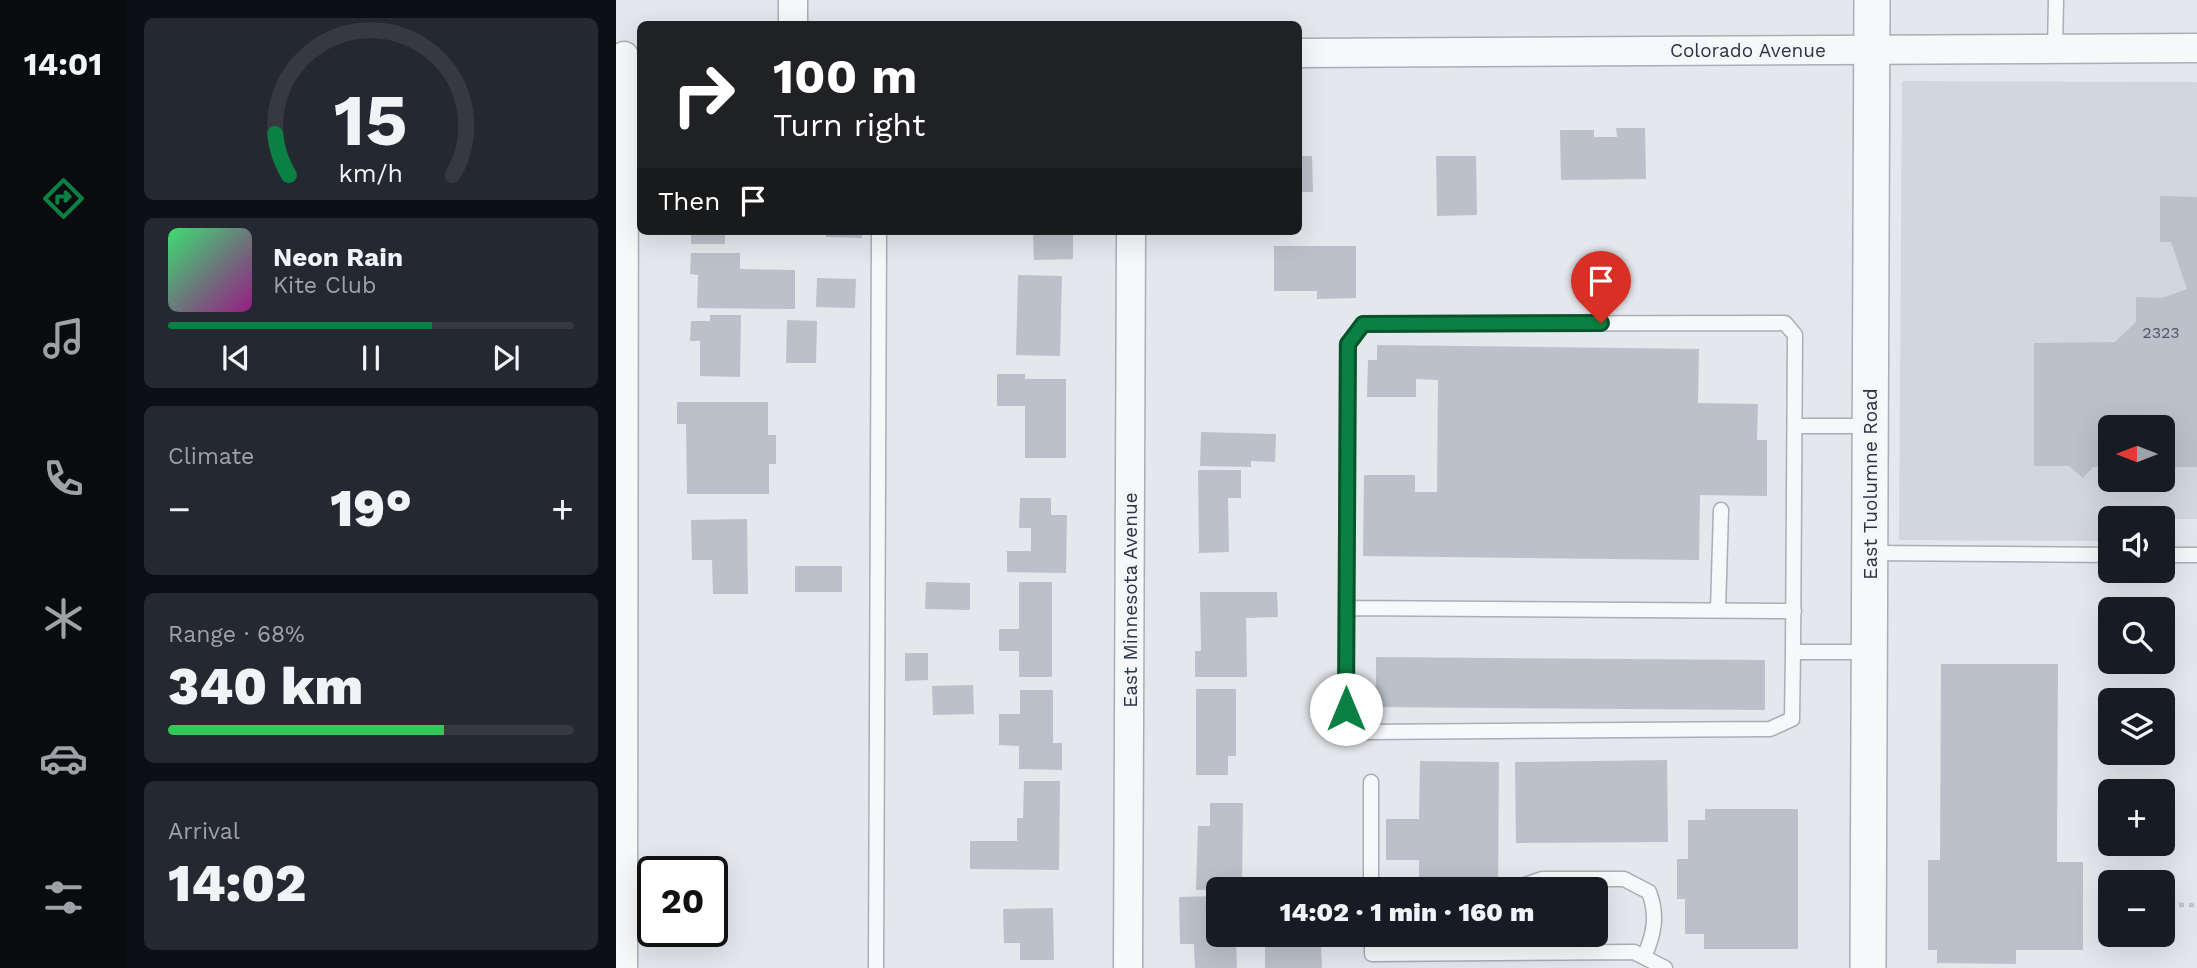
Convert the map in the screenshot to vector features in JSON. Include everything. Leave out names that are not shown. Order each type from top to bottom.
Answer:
[{"type":"street","points":[[793,0],[793,21]]},
{"type":"street","name":"East Tuolumne Road","points":[[1868,968],[1872,0]]},
{"type":"street","name":"Colorado Avenue","points":[[1302,53],[2197,48]]},
{"type":"street","points":[[623,968],[627,56]]},
{"type":"street","name":"East Minnesota Avenue","points":[[1128,968],[1131,235]]},
{"type":"lane","points":[[2055,49],[2056,0]]},
{"type":"lane","points":[[876,968],[879,235]]},
{"type":"lane","points":[[1785,323],[1795,335],[1792,719],[1770,729],[1367,732],[1346,709],[1346,608],[1348,344],[1363,324],[1785,323]]},
{"type":"lane","points":[[1795,426],[1870,426]]},
{"type":"lane","points":[[1718,610],[1721,510]]},
{"type":"lane","points":[[1870,553],[2098,555]]},
{"type":"lane","points":[[2175,555],[2197,555]]},
{"type":"lane","points":[[1346,608],[1794,611]]},
{"type":"lane","points":[[1793,652],[1869,652]]},
{"type":"lane","points":[[1371,782],[1371,877]]},
{"type":"lane","points":[[1608,879],[1624,879],[1649,892],[1655,907],[1653,937],[1644,957]]},
{"type":"lane","points":[[1372,947],[1372,954],[1634,951],[1665,968]]},
{"type":"lane","points":[[1518,947],[1518,953]]},
{"type":"path","points":[[2175,905],[2197,905]]},
{"type":"shaded area","points":[[1902,81],[2197,82],[2197,519],[2175,519],[2175,506],[2098,506],[2098,541],[1899,540]]},
{"type":"building","points":[[1616,128],[1645,128],[1646,179],[1561,180],[1560,130],[1594,130],[1594,137],[1617,137]]},
{"type":"building","points":[[1302,156],[1312,156],[1313,192],[1302,192]]},
{"type":"building","points":[[1436,156],[1476,156],[1477,215],[1437,216]]},
{"type":"building","points":[[2160,196],[2197,197],[2197,467],[2175,467],[2175,415],[2098,415],[2098,467],[2093,467],[2083,478],[2069,466],[2034,466],[2034,343],[2115,342],[2136,322],[2136,297],[2162,298],[2187,289],[2171,242],[2160,242]]},
{"type":"building","points":[[691,235],[725,235],[725,244],[691,244]]},
{"type":"building","points":[[826,235],[862,235],[862,238]]},
{"type":"building","points":[[1033,235],[1073,235],[1073,259],[1034,260]]},
{"type":"building","points":[[1274,246],[1356,246],[1356,298],[1317,299],[1317,291],[1274,291]]},
{"type":"building","points":[[691,253],[740,253],[740,269],[795,270],[795,309],[697,308],[698,275],[690,274]]},
{"type":"building","points":[[1018,275],[1062,276],[1060,356],[1016,355]]},
{"type":"building","points":[[817,278],[856,279],[855,308],[816,307]]},
{"type":"building","points":[[710,315],[741,315],[740,377],[700,376],[700,341],[690,341],[691,321],[710,321]]},
{"type":"building","points":[[787,320],[817,321],[816,363],[786,363]]},
{"type":"building","points":[[1377,345],[1699,349],[1698,403],[1758,404],[1757,440],[1767,440],[1767,496],[1700,495],[1699,560],[1363,556],[1364,475],[1415,475],[1415,492],[1437,492],[1438,380],[1416,379],[1416,397],[1367,397],[1368,360],[1377,360]]},
{"type":"building","points":[[997,374],[1025,374],[1025,379],[1066,379],[1066,458],[1025,458],[1025,406],[997,406]]},
{"type":"building","points":[[677,402],[768,402],[768,435],[776,435],[776,464],[769,464],[769,494],[687,494],[686,424],[677,424]]},
{"type":"building","points":[[1201,432],[1276,434],[1275,462],[1251,461],[1251,467],[1200,466]]},
{"type":"building","points":[[1198,470],[1241,470],[1241,498],[1228,498],[1229,552],[1199,553]]},
{"type":"building","points":[[1020,498],[1051,498],[1051,515],[1067,515],[1066,573],[1007,572],[1007,551],[1031,551],[1031,528],[1019,528]]},
{"type":"building","points":[[747,519],[748,594],[713,594],[712,560],[692,560],[691,520]]},
{"type":"building","points":[[795,566],[842,566],[842,592],[795,592]]},
{"type":"building","points":[[926,582],[970,583],[970,610],[925,609]]},
{"type":"building","points":[[1019,582],[1052,582],[1052,677],[1019,677],[1019,651],[999,651],[999,629],[1019,629]]},
{"type":"building","points":[[1200,592],[1277,592],[1278,617],[1246,618],[1247,677],[1195,677],[1195,651],[1201,651]]},
{"type":"building","points":[[905,653],[928,653],[928,680],[905,681]]},
{"type":"building","points":[[1376,657],[1765,660],[1765,710],[1376,707]]},
{"type":"building","points":[[1941,664],[2058,664],[2057,862],[2083,862],[2083,950],[2016,950],[2016,964],[1937,963],[1937,950],[1928,950],[1928,860],[1940,860]]},
{"type":"building","points":[[973,685],[974,714],[933,715],[932,686]]},
{"type":"building","points":[[1196,689],[1236,689],[1236,756],[1228,756],[1228,775],[1196,775]]},
{"type":"building","points":[[1020,690],[1053,690],[1053,743],[1062,743],[1062,770],[1019,769],[1019,746],[999,745],[999,714],[1020,714]]},
{"type":"building","points":[[1667,760],[1668,842],[1516,843],[1515,762]]},
{"type":"building","points":[[1420,761],[1499,762],[1498,877],[1419,877],[1419,860],[1386,860],[1386,819],[1419,819]]},
{"type":"building","points":[[1024,781],[1060,781],[1059,870],[970,869],[970,841],[1017,841],[1017,818],[1023,818]]},
{"type":"building","points":[[1210,803],[1243,803],[1242,877],[1206,877],[1206,890],[1196,890],[1198,826],[1210,826]]},
{"type":"building","points":[[1705,809],[1798,809],[1798,949],[1704,949],[1704,934],[1685,934],[1685,899],[1677,899],[1677,859],[1688,859],[1688,820],[1705,820]]},
{"type":"building","points":[[1206,896],[1206,947],[1236,947],[1237,968],[1195,968],[1194,944],[1180,944],[1179,897]]},
{"type":"building","points":[[1053,908],[1054,960],[1020,960],[1020,943],[1004,943],[1003,909]]},
{"type":"building","points":[[1265,947],[1321,947],[1322,968],[1265,968]]},
{"type":"route","points":[[1346,709],[1348,344],[1363,324],[1601,323]]}]
